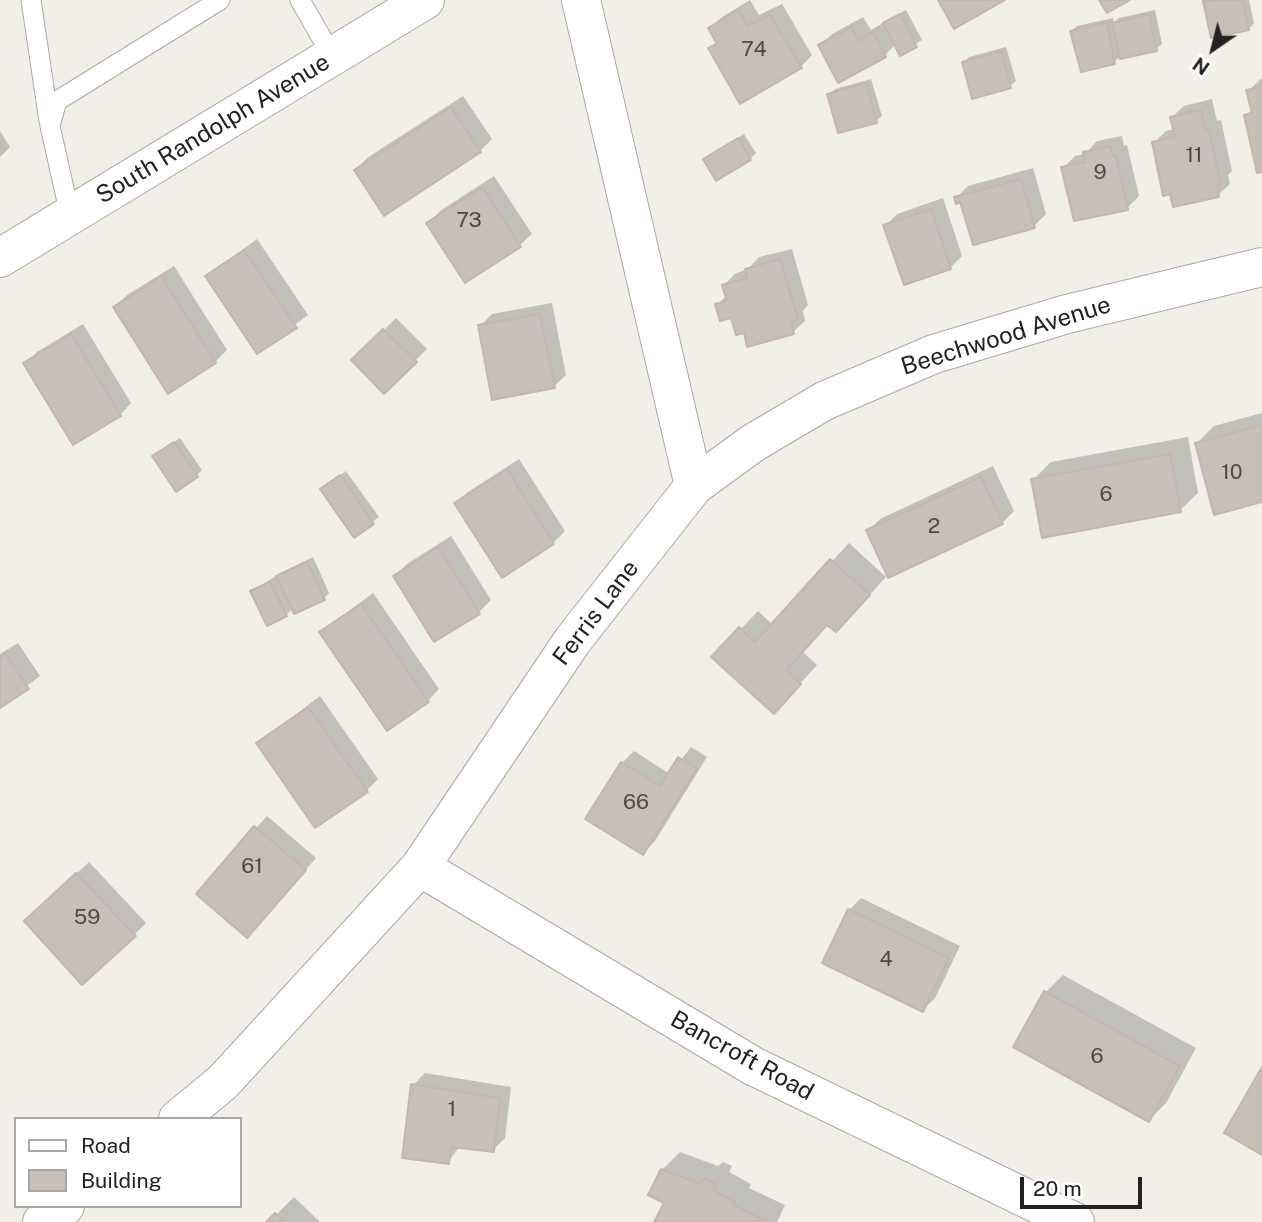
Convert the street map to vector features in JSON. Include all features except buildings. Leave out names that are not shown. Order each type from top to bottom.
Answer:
[{"type":"street","name":"South Randolph Avenue","points":[[0,258],[425,0]]},
{"type":"street","points":[[591,4],[694,486]]},
{"type":"street","name":"Beechwood Avenue","points":[[694,486],[752,443],[824,401],[934,354],[1067,314],[1262,267]]},
{"type":"street","name":"Ferris Lane","points":[[180,1117],[222,1082],[420,867],[573,640],[694,486]]},
{"type":"street","name":"Bancroft Road","points":[[420,867],[753,1066],[1075,1222]]},
{"type":"street","points":[[42,1222],[62,1208]]},
{"type":"lane","points":[[31,0],[50,126],[70,215]]},
{"type":"lane","points":[[50,126],[57,101],[220,0]]},
{"type":"lane","points":[[300,0],[332,56]]}]
